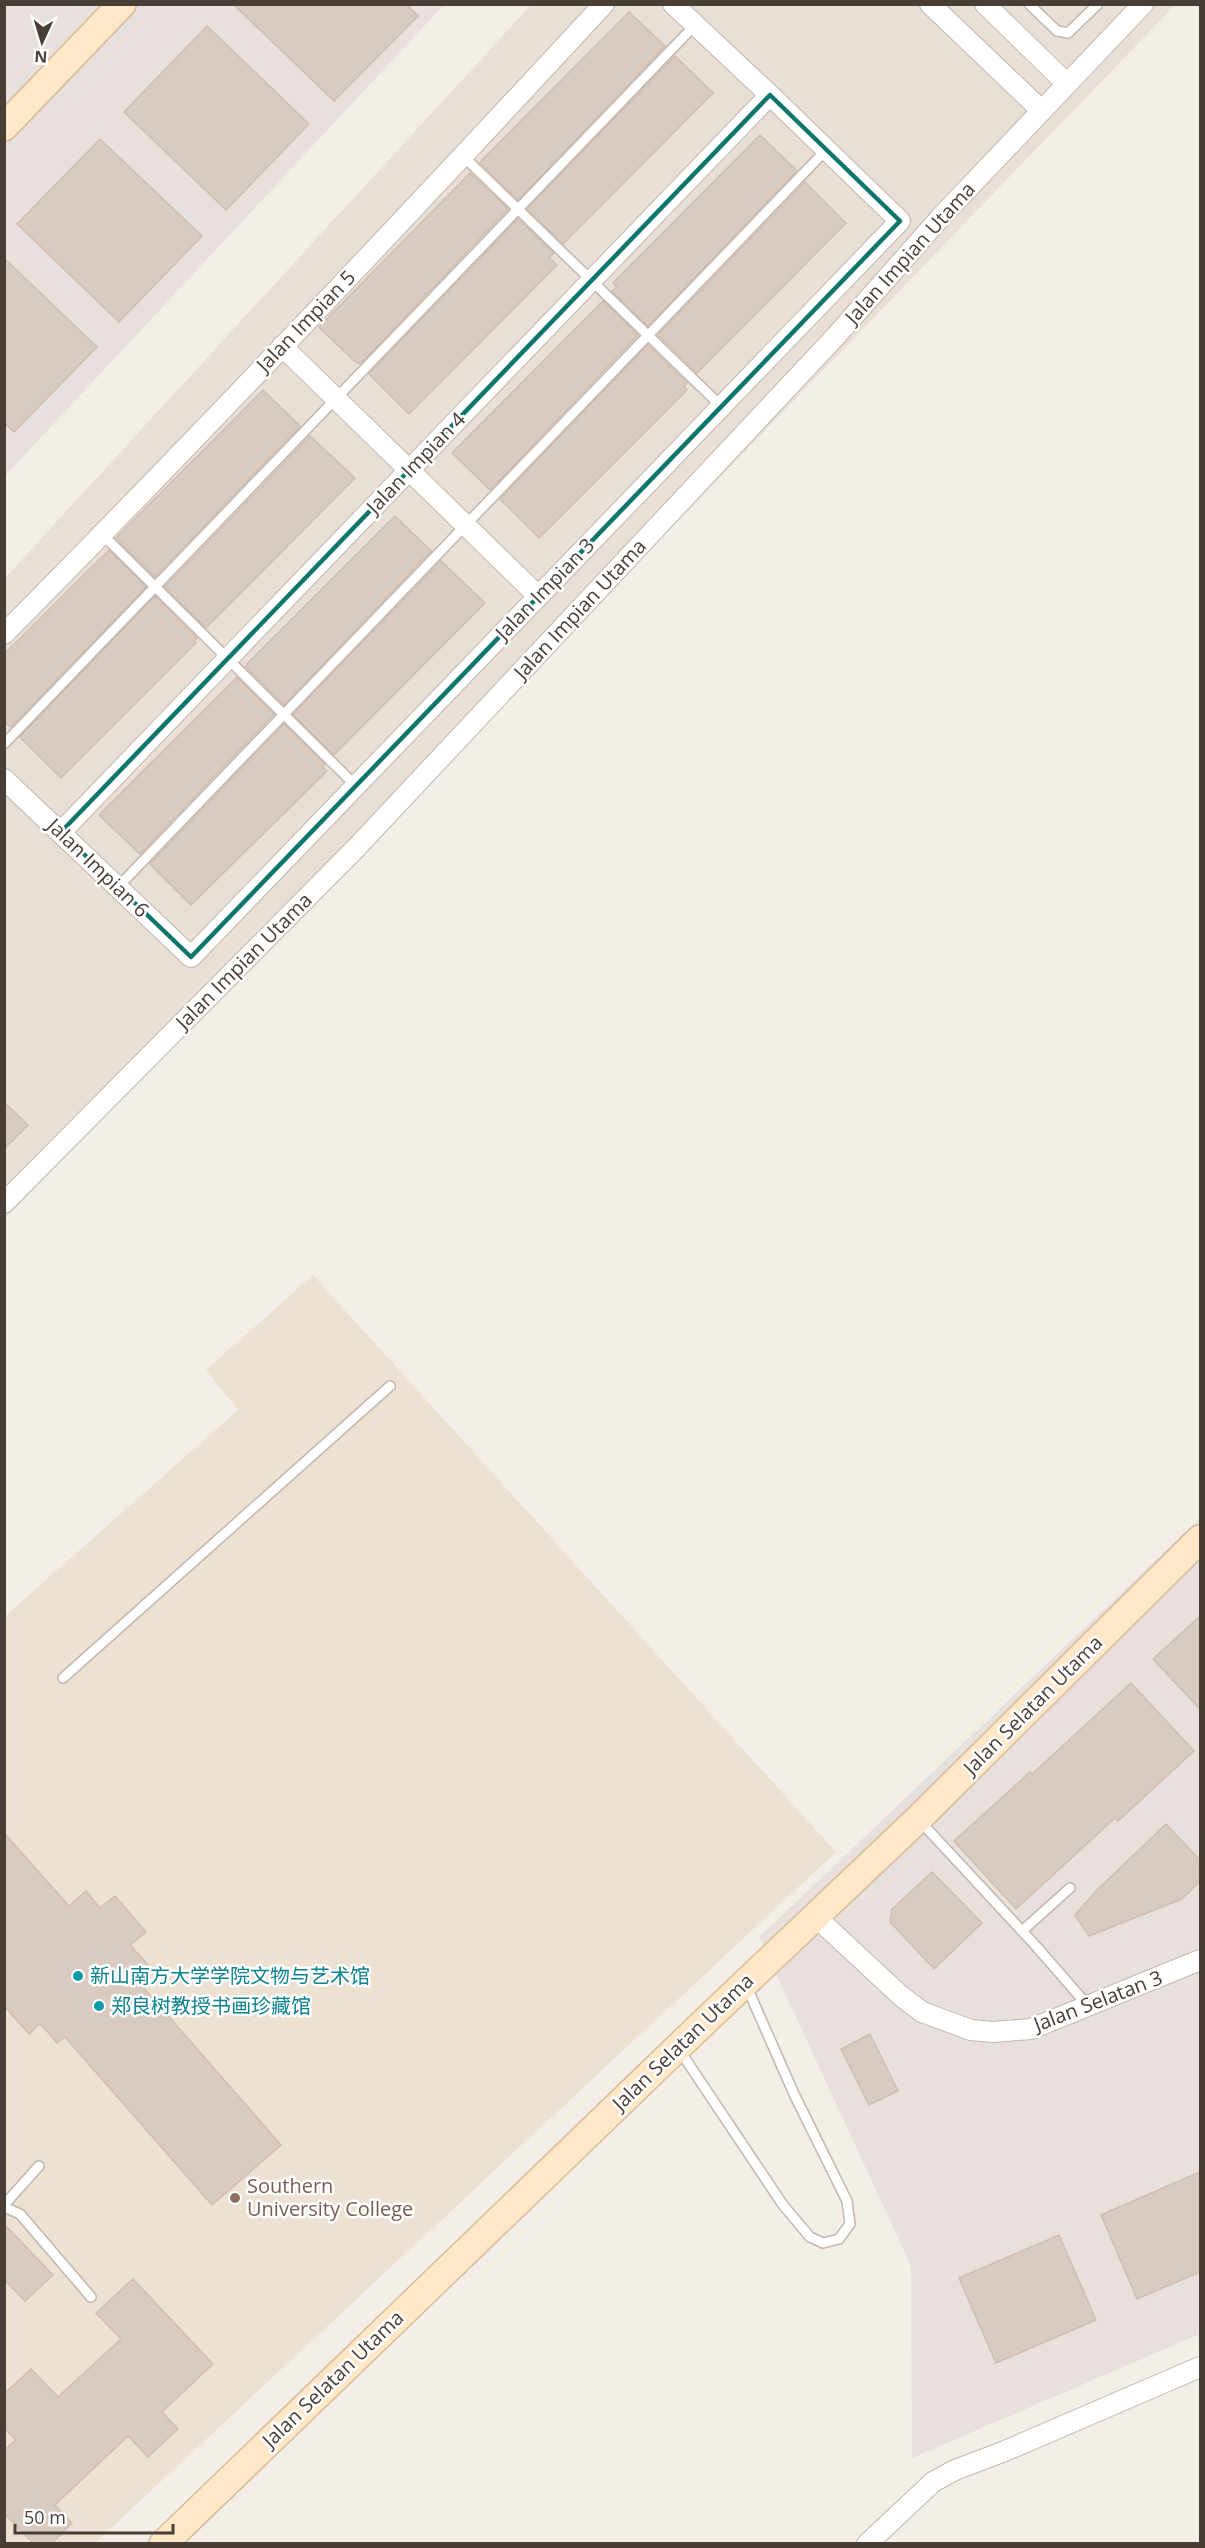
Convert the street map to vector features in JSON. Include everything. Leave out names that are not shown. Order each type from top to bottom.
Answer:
[{"type":"street","points":[[4,127],[122,4]]},
{"type":"street","name":"Jalan Impian 5","points":[[4,634],[103,535],[604,4]]},
{"type":"street","points":[[673,4],[771,94],[826,150]]},
{"type":"street","points":[[930,4],[1041,111]]},
{"type":"street","points":[[985,4],[1067,84]]},
{"type":"street","name":"Jalan Impian Utama","points":[[4,1203],[357,847],[828,344],[939,219],[1143,4]]},
{"type":"street","name":"Jalan Impian 4","points":[[61,832],[771,94]]},
{"type":"street","name":"Jalan Impian 3","points":[[191,957],[900,221],[826,150]]},
{"type":"street","points":[[282,346],[538,596]]},
{"type":"street","name":"Jalan Impian 6","points":[[4,779],[191,957]]},
{"type":"street","name":"Jalan Selatan Utama","points":[[163,2544],[677,2047],[918,1819],[1200,1539]]},
{"type":"street","name":"Jalan Selatan 3","points":[[816,1917],[901,1996],[922,2012],[971,2030],[993,2032],[1031,2029],[1200,1960]]},
{"type":"street","points":[[867,2544],[933,2482],[955,2470],[1005,2451],[1200,2367]]},
{"type":"lane","points":[[1029,4],[1057,31],[1068,33],[1098,4]]},
{"type":"lane","points":[[4,744],[695,25]]},
{"type":"lane","points":[[117,888],[826,150]]},
{"type":"lane","points":[[463,156],[721,406]]},
{"type":"lane","points":[[103,535],[356,786]]},
{"type":"lane","points":[[63,1678],[390,1386]]},
{"type":"lane","points":[[918,1819],[1089,2007]]},
{"type":"lane","points":[[1022,1931],[1070,1888]]},
{"type":"lane","points":[[677,2047],[783,2205],[810,2237],[823,2243],[839,2239],[850,2224],[847,2201],[794,2094],[745,1983]]},
{"type":"lane","points":[[39,2166],[4,2206],[20,2214],[91,2296]]},
{"type":"highlighted area","points":[[770,95],[900,221],[191,957],[61,832]]},
{"type":"shaded area","points":[[5,5],[444,5],[5,476]]},
{"type":"shaded area","points":[[531,5],[1175,5],[5,1219],[4,579]]},
{"type":"shaded area","name":"Southern University College","points":[[313,1275],[836,1852],[95,2543],[5,2543],[4,1617],[238,1410],[206,1370]]},
{"type":"shaded area","points":[[1200,1518],[1200,2334],[912,2458],[911,2266],[759,1937]]},
{"type":"building","points":[[233,4],[406,4],[418,16],[334,101]]},
{"type":"building","points":[[629,12],[665,46],[518,200],[480,163]]},
{"type":"building","points":[[207,26],[309,124],[226,210],[124,112]]},
{"type":"building","points":[[675,56],[713,93],[563,244],[527,209]]},
{"type":"building","points":[[760,135],[796,170],[795,173],[648,326],[612,291],[617,287],[613,283]]},
{"type":"building","points":[[100,139],[202,236],[119,322],[17,224]]},
{"type":"building","points":[[470,173],[508,209],[360,364],[354,361],[319,327]]},
{"type":"building","points":[[805,182],[846,223],[697,373],[658,335]]},
{"type":"building","points":[[518,219],[554,253],[549,258],[557,265],[409,414],[369,374]]},
{"type":"building","points":[[4,258],[97,347],[14,432],[4,423]]},
{"type":"building","points":[[603,301],[638,335],[490,490],[452,453]]},
{"type":"building","points":[[648,345],[687,383],[684,386],[687,390],[539,538],[500,499]]},
{"type":"building","points":[[263,390],[300,426],[155,577],[116,538]]},
{"type":"building","points":[[310,436],[355,478],[206,628],[165,587]]},
{"type":"building","points":[[395,516],[431,551],[284,705],[246,667],[247,664]]},
{"type":"building","points":[[109,550],[146,587],[11,727],[4,721],[4,654]]},
{"type":"building","points":[[441,561],[485,603],[334,755],[293,714]]},
{"type":"building","points":[[155,596],[197,638],[194,641],[196,643],[61,778],[20,737]]},
{"type":"building","points":[[237,677],[274,714],[140,854],[99,815]]},
{"type":"building","points":[[284,724],[325,764],[322,767],[327,771],[191,905],[150,864]]},
{"type":"building","points":[[4,1102],[28,1125],[4,1149]]},
{"type":"building","points":[[1200,1616],[1200,1709],[1153,1659]]},
{"type":"building","points":[[1131,1683],[1194,1751],[1118,1821],[1115,1818],[1016,1909],[954,1841],[1030,1772],[1032,1774]]},
{"type":"building","points":[[1166,1824],[1200,1860],[1200,1881],[1182,1899],[1089,1936],[1075,1915],[1096,1891]]},
{"type":"building","points":[[4,1833],[69,1906],[86,1891],[100,1908],[115,1896],[146,1932],[130,1945],[149,1966],[135,1978],[281,2145],[212,2205],[65,2037],[57,2043],[40,2023],[29,2034],[4,2006]]},
{"type":"building","points":[[932,1872],[982,1923],[934,1969],[890,1922],[892,1909]]},
{"type":"building","points":[[870,2034],[898,2091],[869,2105],[841,2049]]},
{"type":"building","points":[[1200,2172],[1200,2272],[1137,2299],[1101,2215]]},
{"type":"building","points":[[4,2224],[53,2275],[25,2301],[4,2279]]},
{"type":"building","points":[[1059,2235],[1096,2320],[996,2363],[959,2278]]},
{"type":"building","points":[[133,2279],[213,2364],[162,2412],[178,2429],[148,2457],[128,2436],[55,2505],[72,2523],[51,2544],[34,2544],[4,2513],[4,2450],[16,2440],[4,2428],[4,2394],[31,2369],[58,2397],[121,2339],[96,2313]]},
{"type":"place","name":"新山南方大学学院文物与艺术馆","points":[[78,1976]]},
{"type":"place","name":"郑良树教授书画珍藏馆","points":[[99,2006]]},
{"type":"place","name":"Southern University College","points":[[235,2198]]}]
